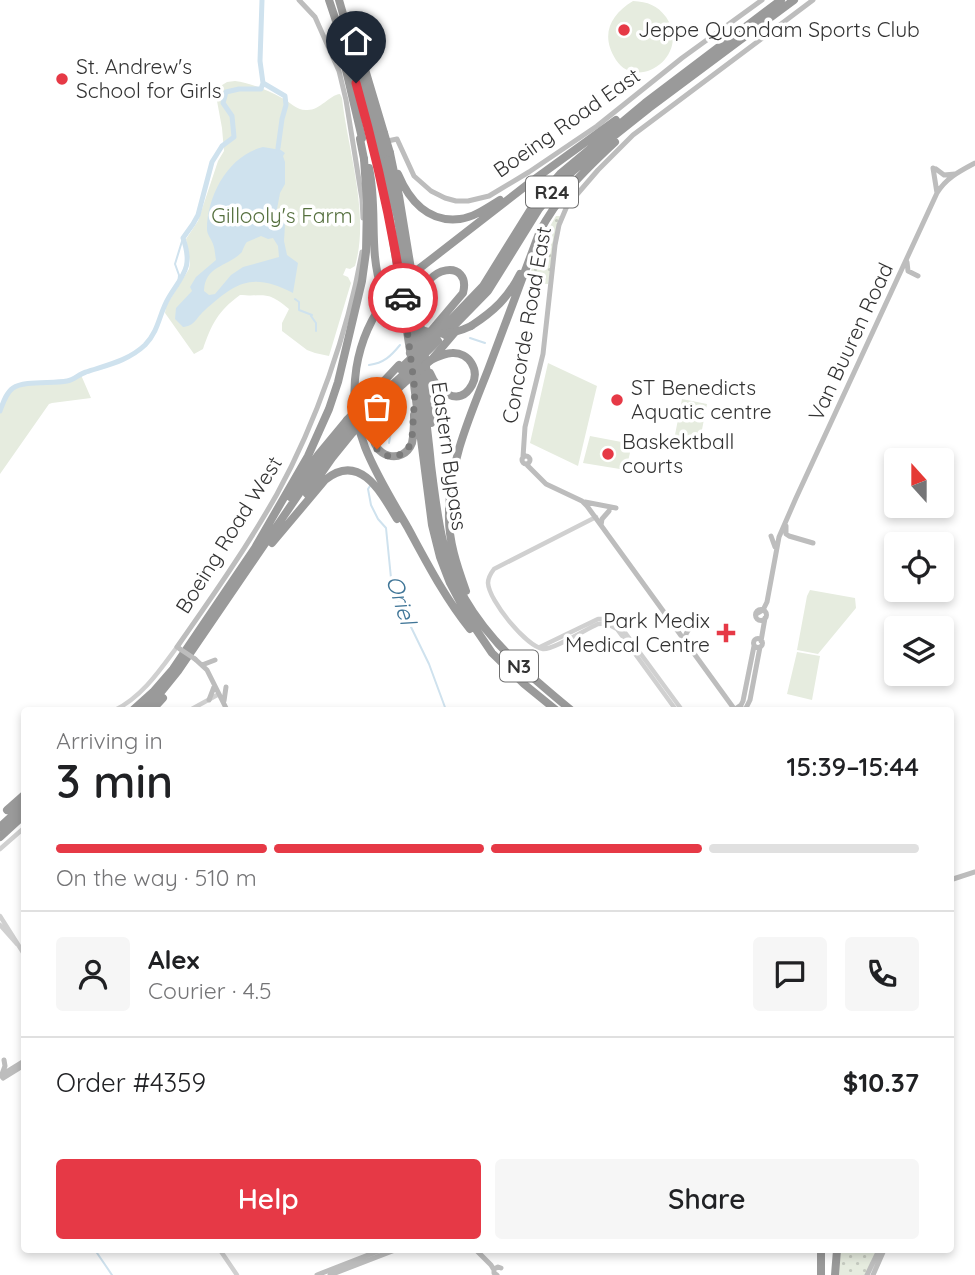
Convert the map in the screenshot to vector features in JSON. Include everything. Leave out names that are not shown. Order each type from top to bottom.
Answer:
[{"type":"highway","name":"Eastern Bypass","points":[[330,0],[398,219],[436,513],[443,543],[461,592],[499,645],[520,667],[567,707]]},
{"type":"highway","name":"R24","points":[[146,707],[166,688],[215,620],[322,460],[370,400],[401,374],[430,338],[483,286],[534,205],[561,173],[626,118],[781,0]]},
{"type":"highway","name":"R24","points":[[430,338],[476,305],[497,278],[539,209],[565,178],[610,139],[794,0]]},
{"type":"highway","points":[[339,1],[367,77],[371,136]]},
{"type":"highway","points":[[335,16],[354,107],[371,136],[401,208],[430,338],[431,464]]},
{"type":"highway","points":[[378,156],[373,190],[375,264],[389,304],[404,322],[419,329],[438,333],[453,332],[471,326],[496,308],[507,295],[555,207],[588,167],[618,138],[698,72]]},
{"type":"highway","points":[[434,575],[368,454],[361,436],[354,399],[354,380],[359,352],[375,315],[387,292],[532,181],[680,76]]},
{"type":"highway","name":"Eastern Bypass","points":[[378,156],[399,274],[430,513],[440,557],[459,602],[492,653],[552,707]]},
{"type":"highway","points":[[378,156],[414,202],[428,213],[442,218],[460,219],[478,213],[532,181]]},
{"type":"highway","points":[[256,546],[308,456],[338,382],[362,281],[368,202],[378,156]]},
{"type":"highway","points":[[475,613],[459,571],[450,532],[449,496],[452,475],[464,435],[540,231]]},
{"type":"highway","points":[[415,391],[412,442],[405,452],[393,456],[384,454],[377,449],[373,436],[377,417],[401,374],[435,357],[461,354],[469,359],[475,373],[470,389],[456,396],[445,394],[432,379],[429,369],[430,338],[420,306],[424,286],[430,277],[446,269],[454,271],[463,279],[463,293],[430,338]]},
{"type":"highway","points":[[435,357],[476,305]]},
{"type":"highway","points":[[231,596],[251,573],[332,458],[350,426],[368,418],[389,397]]},
{"type":"highway","name":"R24","points":[[136,707],[161,683],[182,648],[318,456],[350,426]]},
{"type":"highway","points":[[272,543],[329,477],[344,471],[356,471],[369,479],[379,491],[461,617],[492,653]]},
{"type":"highway","points":[[155,707],[171,688],[215,620]]},
{"type":"highway","points":[[129,707],[160,679],[182,648]]},
{"type":"highway","points":[[4,813],[21,796]]},
{"type":"highway","points":[[0,827],[21,808]]},
{"type":"highway","points":[[0,837],[21,818]]},
{"type":"highway","points":[[821,1253],[821,1275]]},
{"type":"highway","points":[[834,1253],[834,1275]]},
{"type":"main road","points":[[299,0],[308,8]]},
{"type":"main road","points":[[307,0],[308,8]]},
{"type":"main road","name":"Boeing Road East","points":[[353,149],[397,139],[414,176],[431,191],[456,201],[489,196],[597,126],[687,54],[762,0]]},
{"type":"main road","name":"Concorde Road East","points":[[736,707],[596,517],[582,501],[545,484],[533,471],[527,460],[525,427],[543,354],[555,245],[567,206],[634,135],[813,0]]},
{"type":"main road","name":"Boeing Road West","points":[[182,648],[278,492],[293,461],[327,379],[358,275],[364,222],[346,100],[339,71],[323,32],[308,8]]},
{"type":"main road","name":"Van Buuren Road","points":[[740,707],[748,695],[761,614],[768,596],[776,549],[785,523],[937,193],[955,174],[975,163]]},
{"type":"main road","points":[[937,193],[934,169],[944,175],[955,174]]},
{"type":"main road","points":[[907,258],[907,269],[918,276]]},
{"type":"main road","points":[[582,501],[613,509],[602,519],[601,525]]},
{"type":"main road","points":[[771,536],[776,549],[785,541],[809,542],[787,535],[785,523]]},
{"type":"main road","points":[[685,640],[690,627]]},
{"type":"main road","points":[[182,648],[202,665],[226,707]]},
{"type":"main road","points":[[202,665],[215,660]]},
{"type":"main road","points":[[210,699],[214,683]]},
{"type":"main road","points":[[223,702],[226,687]]},
{"type":"main road","points":[[725,707],[727,698]]},
{"type":"main road","points":[[210,699],[223,702]]},
{"type":"main road","points":[[954,879],[975,872]]},
{"type":"main road","points":[[1,1076],[5,1060]]},
{"type":"main road","points":[[1,1076],[21,1065]]},
{"type":"main road","points":[[317,1275],[373,1253]]},
{"type":"main road","points":[[330,1275],[387,1253]]},
{"type":"main road","points":[[867,1275],[880,1253]]},
{"type":"main road","points":[[873,1275],[881,1253]]},
{"type":"street","points":[[596,517],[494,569],[489,577],[489,587],[506,617],[528,641],[539,647],[559,641],[598,619],[612,620],[621,627],[674,707]]},
{"type":"street","name":"Boeing Road West","points":[[120,707],[130,701],[182,648]]},
{"type":"street","points":[[655,678],[679,707]]},
{"type":"street","points":[[195,707],[219,694]]},
{"type":"street","points":[[0,849],[21,831]]},
{"type":"street","points":[[0,916],[20,947]]},
{"type":"street","points":[[0,925],[20,947]]},
{"type":"street","points":[[222,1253],[237,1275]]},
{"type":"green space","points":[[633,1],[656,7],[666,17],[672,31],[672,44],[667,56],[659,65],[637,73],[626,69],[616,60],[611,51],[608,34],[613,19]]},
{"type":"green space","name":"Gillooly's Farm","points":[[235,81],[265,90],[302,110],[316,108],[336,95],[340,94],[342,98],[359,204],[359,246],[355,266],[346,268],[343,275],[348,277],[351,283],[329,356],[307,350],[282,331],[282,323],[289,309],[270,297],[240,295],[232,301],[212,326],[203,349],[194,354],[165,313],[166,306],[189,269],[186,239],[198,221],[218,161],[224,151],[217,101],[219,87]]},
{"type":"green space","points":[[556,216],[560,216],[548,284],[531,283],[528,279],[543,238]]},
{"type":"green space","points":[[548,363],[597,386],[578,466],[530,443]]},
{"type":"green space","points":[[81,375],[91,398],[49,404],[0,474],[0,411],[10,392],[19,385],[69,381]]},
{"type":"green space","points":[[682,399],[707,404],[699,445],[674,440]]},
{"type":"green space","name":"Baskektball courts","points":[[590,436],[632,444],[626,470],[583,463]]},
{"type":"green space","points":[[810,590],[855,598],[856,608],[818,654],[797,650]]},
{"type":"green space","points":[[797,652],[820,656],[812,700],[787,694]]},
{"type":"green space","points":[[840,1253],[876,1253],[866,1275],[839,1275]]},
{"type":"water","points":[[263,147],[278,148],[285,153],[285,184],[277,209],[285,225],[287,255],[298,263],[293,293],[266,283],[245,283],[226,293],[193,323],[183,327],[175,319],[176,308],[192,291],[190,287],[196,277],[216,260],[207,229],[216,190],[230,167],[251,151]],"holes":[[[261,236],[273,238],[278,246],[279,257],[243,267],[231,275],[215,294],[209,295],[204,291],[208,276],[242,252],[246,242]]]},
{"type":"waterway","points":[[262,0],[260,61],[263,83],[285,96],[286,105],[278,148]]},
{"type":"waterway","points":[[0,411],[13,388],[31,383],[70,380],[124,359],[150,339],[166,303],[183,275],[187,263],[183,238],[198,215],[212,162],[222,146],[234,137],[232,116],[223,103],[226,92],[261,89],[263,83]]},
{"type":"waterway","points":[[178,286],[179,275],[175,264],[183,238]]},
{"type":"waterway","points":[[295,299],[299,302],[299,310],[312,315],[316,331]]},
{"type":"waterway","points":[[470,338],[485,343]]},
{"type":"waterway","points":[[369,365],[387,358],[400,345]]},
{"type":"waterway","points":[[389,443],[390,425]]},
{"type":"waterway","name":"Oriel","points":[[370,486],[368,489],[371,505],[386,528],[392,588],[429,664],[445,707]]},
{"type":"waterway","points":[[97,1253],[112,1275]]},
{"type":"way so far","points":[[377,449],[388,456],[398,456],[411,446],[415,391],[403,298]]},
{"type":"place","name":"Jeppe Quondam Sports Club","points":[[624,30]]},
{"type":"place","name":"St. Andrew's School for Girls","points":[[62,79]]},
{"type":"place","name":"ST Benedicts Aquatic centre","points":[[617,400]]},
{"type":"place","name":"Baskektball courts","points":[[608,454]]},
{"type":"place","name":"Park Medix Medical Centre","points":[[726,633]]},
{"type":"route","points":[[356,83],[386,200],[403,298]]}]
